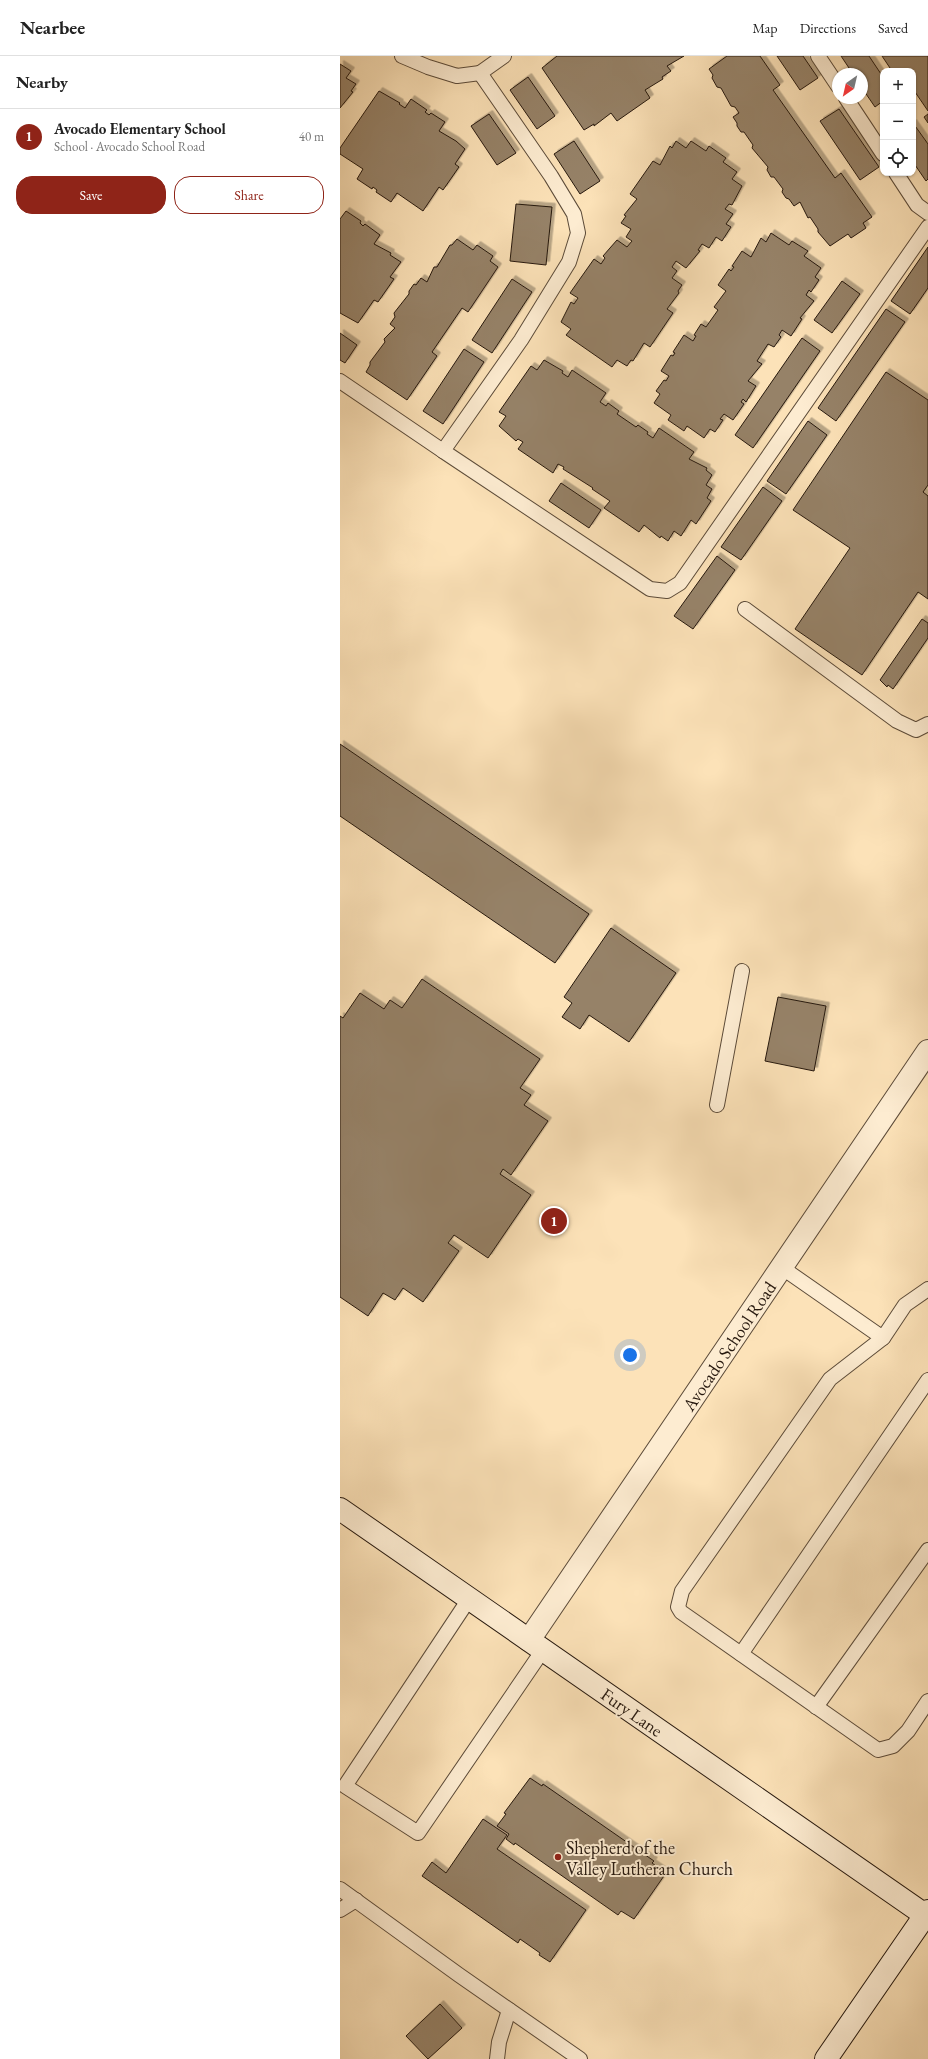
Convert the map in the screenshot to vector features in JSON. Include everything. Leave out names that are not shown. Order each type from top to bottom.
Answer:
[{"type":"main road","name":"Avocado School Road","points":[[536,1645],[782,1267],[928,1051]]},
{"type":"main road","name":"Fury Lane","points":[[340,1509],[926,1913]]},
{"type":"main road","points":[[826,2059],[926,1913]]},
{"type":"lane","points":[[402,56],[428,67],[457,76],[480,72],[504,56]]},
{"type":"lane","points":[[818,56],[832,77]]},
{"type":"lane","points":[[443,451],[522,340],[569,262],[578,233],[574,214],[559,188],[480,72]]},
{"type":"lane","points":[[850,104],[880,149]]},
{"type":"lane","points":[[898,176],[917,206],[928,213]]},
{"type":"lane","points":[[340,381],[650,589],[667,591],[680,583],[928,227]]},
{"type":"lane","points":[[745,609],[897,721],[916,730],[928,724]]},
{"type":"lane","points":[[717,1105],[742,971]]},
{"type":"lane","points":[[782,1267],[882,1338]]},
{"type":"lane","points":[[928,1289],[905,1305],[882,1338],[830,1379],[682,1591],[678,1607],[681,1612],[878,1750],[893,1746],[908,1731],[928,1701]]},
{"type":"lane","points":[[741,1654],[928,1380]]},
{"type":"lane","points":[[816,1707],[928,1550]]},
{"type":"lane","points":[[469,1599],[345,1786],[418,1833],[536,1645]]},
{"type":"lane","points":[[340,1889],[580,2059]]},
{"type":"lane","points":[[340,1910],[356,1900]]},
{"type":"lane","points":[[497,2059],[499,2042],[509,2010]]},
{"type":"building","points":[[557,56],[684,56],[667,66],[671,71],[662,77],[663,79],[645,90],[650,98],[617,121],[611,113],[594,126],[594,124],[584,130],[542,68]]},
{"type":"building","points":[[727,56],[760,56],[780,85],[773,90],[835,178],[841,173],[872,217],[863,223],[866,228],[851,238],[848,234],[830,246],[818,232],[818,229],[810,217],[808,218],[800,202],[794,206],[789,199],[786,198],[782,192],[783,189],[774,177],[771,177],[767,170],[768,167],[752,148],[753,145],[744,132],[741,132],[737,126],[737,123],[733,117],[739,113],[735,107],[731,106],[721,88],[717,87],[712,78],[713,75],[709,69]]},
{"type":"building","points":[[777,56],[803,56],[818,78],[800,90]]},
{"type":"building","points":[[841,56],[869,56],[880,72],[880,103],[875,107],[868,97],[868,68],[849,68]]},
{"type":"building","points":[[882,56],[928,56],[928,111],[916,93],[916,68],[890,68]]},
{"type":"building","points":[[340,64],[351,71],[346,78],[356,84],[351,91],[353,92],[340,108]]},
{"type":"building","points":[[528,77],[555,116],[537,129],[510,90]]},
{"type":"building","points":[[379,91],[400,103],[399,104],[405,108],[411,99],[427,110],[425,112],[429,115],[431,113],[445,122],[439,131],[456,141],[465,149],[455,164],[459,167],[443,190],[439,187],[423,211],[397,193],[391,202],[376,192],[377,190],[373,187],[372,189],[357,179],[363,169],[340,154],[340,148]]},
{"type":"building","points":[[839,109],[879,167],[860,180],[820,121]]},
{"type":"building","points":[[489,114],[516,153],[497,165],[471,126]]},
{"type":"building","points":[[928,114],[928,123],[924,117]]},
{"type":"building","points":[[916,127],[928,144],[928,179],[926,181],[916,166]]},
{"type":"building","points":[[574,141],[600,181],[580,194],[554,154]]},
{"type":"building","points":[[676,141],[686,148],[691,141],[706,151],[709,146],[726,158],[723,162],[737,172],[732,179],[742,186],[732,205],[729,204],[725,209],[733,214],[726,224],[731,227],[722,241],[716,237],[709,248],[702,244],[698,250],[700,251],[686,268],[676,261],[672,267],[677,271],[672,278],[682,285],[678,291],[679,293],[667,309],[673,313],[650,347],[644,343],[633,361],[631,360],[627,366],[617,360],[612,367],[566,335],[571,329],[561,322],[571,302],[574,304],[578,298],[570,293],[594,259],[601,264],[605,258],[603,256],[617,240],[627,247],[632,241],[626,237],[631,229],[621,223],[626,216],[624,215],[637,199],[630,194],[653,161],[660,165],[670,146],[672,148]]},
{"type":"building","points":[[516,204],[552,207],[546,265],[510,261]]},
{"type":"building","points":[[346,211],[361,221],[360,223],[363,226],[365,224],[380,235],[374,244],[391,253],[390,255],[401,262],[390,277],[394,279],[378,302],[374,300],[358,323],[340,313],[340,219]]},
{"type":"building","points":[[771,233],[789,245],[792,241],[808,251],[804,256],[821,268],[815,277],[819,280],[811,292],[809,290],[806,295],[814,301],[800,318],[802,319],[791,336],[782,330],[779,335],[781,337],[774,347],[768,344],[757,361],[762,364],[748,381],[756,386],[746,402],[743,399],[741,402],[744,404],[733,420],[724,414],[720,419],[723,420],[715,432],[710,429],[704,438],[687,426],[684,431],[668,420],[671,415],[654,403],[660,394],[656,391],[669,376],[661,371],[671,355],[673,356],[675,353],[673,352],[684,335],[693,341],[696,336],[694,335],[701,324],[706,327],[718,310],[714,307],[726,291],[718,285],[729,269],[731,271],[734,267],[732,266],[742,251],[751,257],[761,238],[766,242]]},
{"type":"building","points":[[457,239],[473,250],[477,245],[493,256],[490,261],[498,267],[468,312],[462,308],[432,352],[437,356],[407,400],[366,372],[370,362],[385,342],[384,339],[395,328],[390,324],[395,317],[394,313],[409,294],[409,291],[421,278],[427,282],[434,267],[437,267],[450,245],[452,245]]},
{"type":"building","points":[[928,247],[928,288],[910,314],[891,301]]},
{"type":"building","points":[[512,279],[532,292],[492,353],[472,340]]},
{"type":"building","points":[[842,281],[860,294],[832,333],[814,320]]},
{"type":"building","points":[[886,309],[905,322],[836,421],[818,408]]},
{"type":"building","points":[[340,333],[357,345],[345,363],[340,360]]},
{"type":"building","points":[[802,338],[820,351],[753,448],[735,435]]},
{"type":"building","points":[[464,349],[484,362],[443,424],[423,411]]},
{"type":"building","points":[[544,360],[563,371],[562,373],[568,377],[572,370],[606,393],[600,402],[606,406],[608,403],[619,411],[617,414],[636,427],[638,425],[648,432],[647,434],[653,438],[659,428],[694,452],[689,459],[707,468],[706,470],[712,475],[706,485],[712,489],[707,498],[711,501],[696,524],[691,520],[681,536],[674,531],[668,541],[661,536],[660,538],[644,525],[639,532],[604,508],[610,501],[563,469],[564,467],[558,464],[553,473],[518,449],[523,442],[518,439],[516,441],[499,426],[506,416],[499,412],[531,366],[537,370]]},
{"type":"building","points":[[886,372],[928,400],[928,485],[923,492],[928,496],[928,599],[918,592],[862,675],[795,629],[850,548],[793,510]]},
{"type":"building","points":[[808,421],[827,435],[786,494],[767,481]]},
{"type":"building","points":[[561,483],[601,510],[589,528],[549,501]]},
{"type":"building","points":[[763,487],[782,501],[741,560],[721,547]]},
{"type":"building","points":[[717,556],[735,570],[693,629],[674,616]]},
{"type":"building","points":[[922,619],[928,623],[928,638],[893,689],[888,685],[887,687],[880,680]]},
{"type":"building","points":[[340,744],[589,914],[555,963],[340,816]]},
{"type":"building","points":[[611,928],[676,973],[629,1042],[589,1015],[580,1029],[562,1017],[572,1003],[564,997]]},
{"type":"building","points":[[422,979],[540,1059],[520,1088],[531,1095],[524,1105],[548,1121],[511,1175],[503,1169],[500,1174],[531,1195],[488,1258],[454,1235],[448,1243],[459,1251],[423,1302],[403,1288],[395,1300],[383,1293],[368,1316],[340,1297],[340,1016],[343,1018],[360,993],[384,1009],[390,1000],[402,1008]]},
{"type":"building","points":[[778,997],[826,1006],[814,1071],[765,1061]]},
{"type":"building","points":[[530,1778],[542,1786],[543,1784],[654,1861],[652,1863],[666,1873],[634,1919],[621,1911],[618,1915],[515,1843],[514,1845],[506,1839],[509,1834],[497,1826],[506,1814],[504,1813]]},
{"type":"building","points":[[483,1819],[507,1835],[497,1849],[586,1910],[550,1962],[520,1939],[518,1943],[422,1876],[432,1862],[446,1873]]},
{"type":"building","points":[[440,2004],[462,2028],[428,2059],[406,2036]]},
{"type":"place","name":"Avocado Elementary School","points":[[554,1221]]},
{"type":"place","name":"Shepherd of the Valley Lutheran Church","points":[[558,1857]]}]
